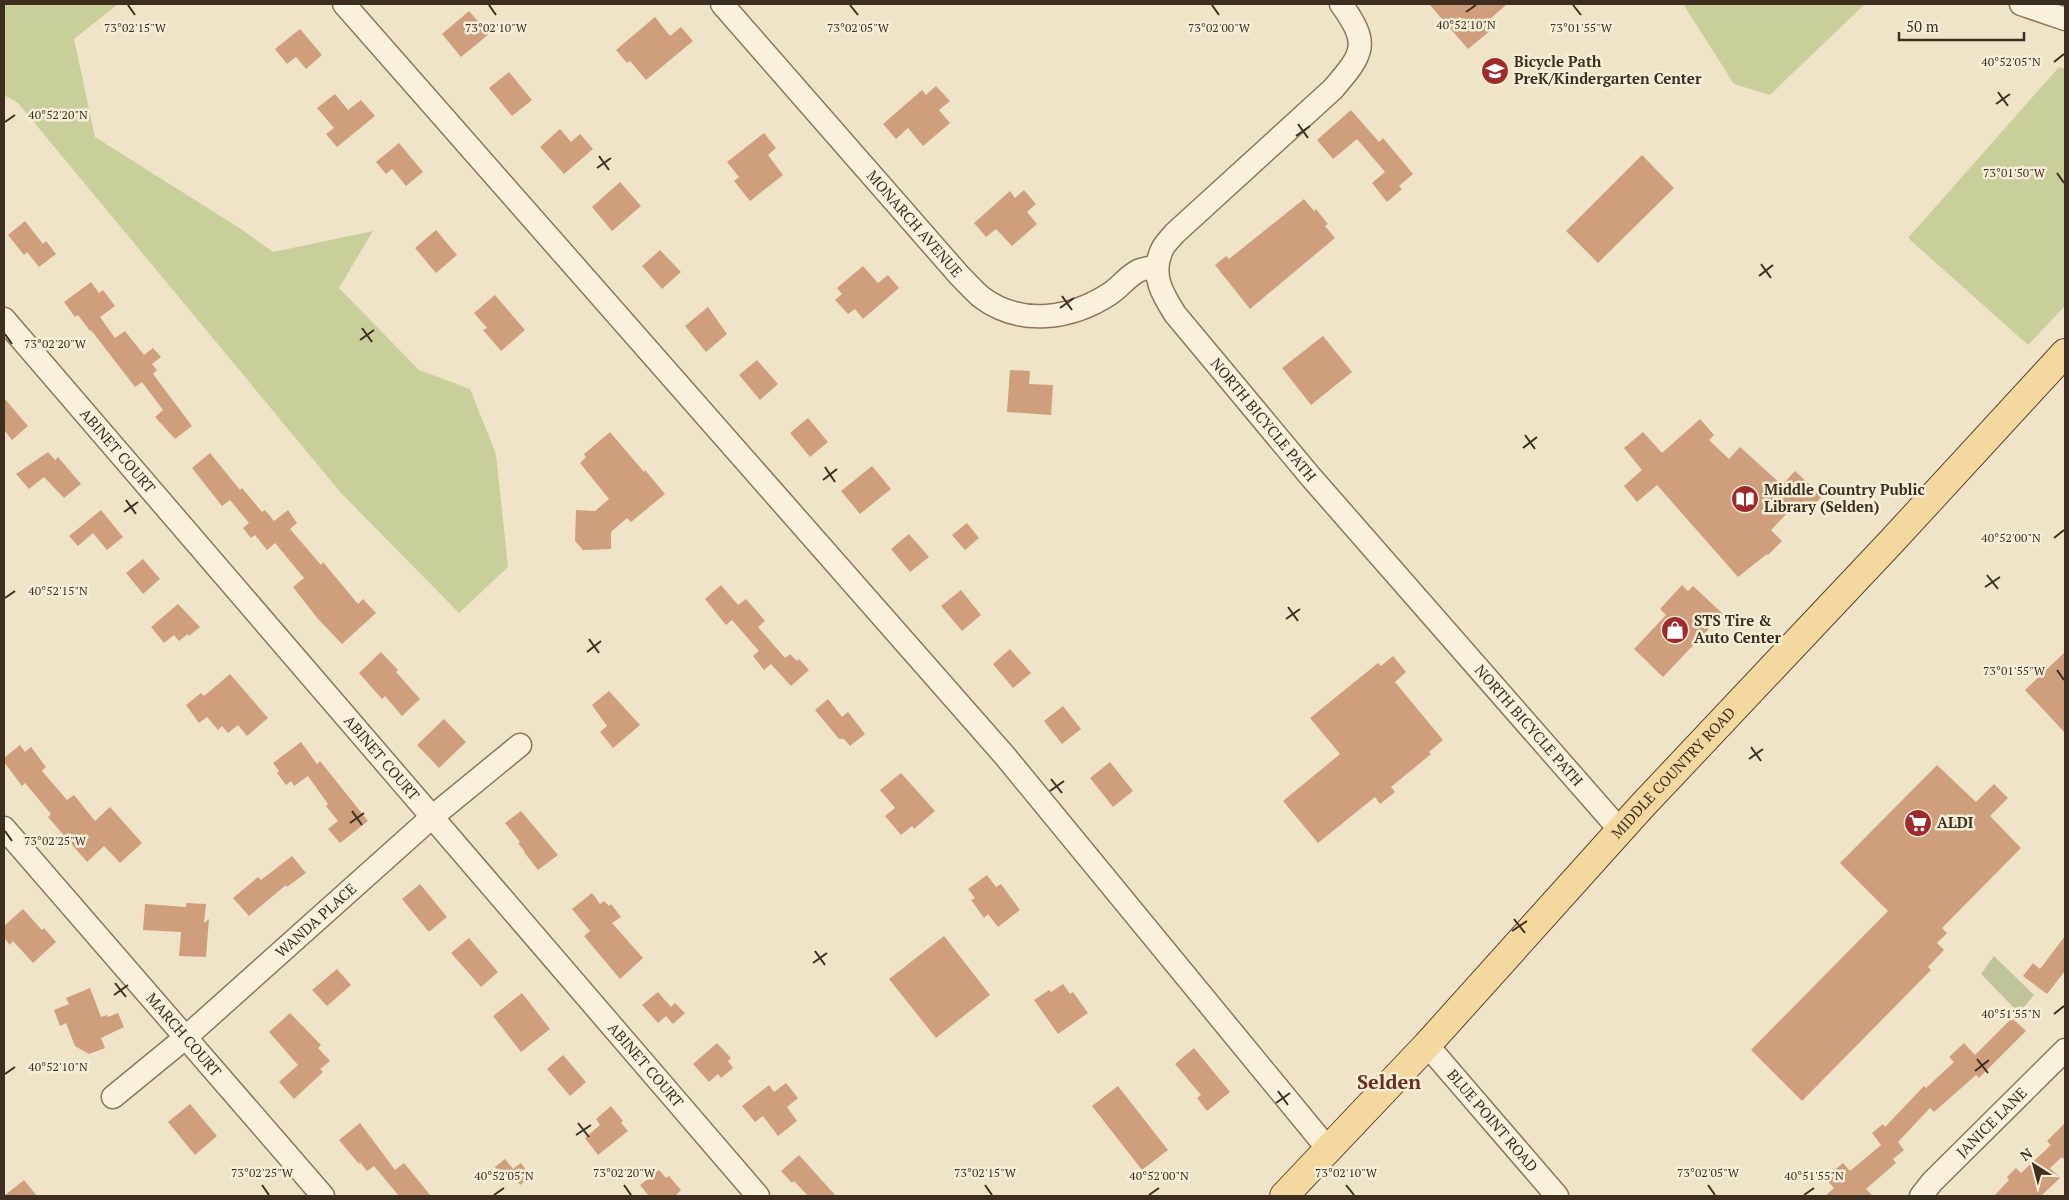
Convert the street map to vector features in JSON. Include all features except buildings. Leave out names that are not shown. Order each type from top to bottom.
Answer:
[{"type":"main road","name":"MIDDLE COUNTRY ROAD","points":[[1284,1196],[1427,1045],[1620,830],[1918,513],[2065,353]]},
{"type":"street","points":[[344,4],[1005,756],[1328,1149]]},
{"type":"street","name":"MONARCH AVENUE","points":[[722,4],[959,275],[981,297],[1007,310],[1032,317],[1059,314],[1082,308],[1111,293],[1139,270],[1157,266]]},
{"type":"street","points":[[1157,266],[1161,251],[1175,233],[1333,89],[1354,66],[1361,46],[1356,25],[1341,4]]},
{"type":"street","points":[[2021,4],[2065,19]]},
{"type":"street","name":"NORTH BICYCLE PATH","points":[[1157,266],[1159,288],[1175,314],[1310,476],[1620,830]]},
{"type":"street","name":"ABINET COURT","points":[[4,319],[758,1196]]},
{"type":"street","name":"WANDA PLACE","points":[[113,1098],[185,1038],[432,817],[520,745]]},
{"type":"street","name":"MARCH COURT","points":[[4,828],[323,1196]]},
{"type":"street","name":"BLUE POINT ROAD","points":[[1427,1045],[1557,1196]]},
{"type":"street","name":"JANICE LANE","points":[[1922,1196],[1932,1182],[2065,1050]]},
{"type":"green space","points":[[4,4],[118,4],[74,39],[95,137],[241,229],[273,252],[373,231],[339,288],[419,370],[470,389],[496,454],[508,567],[459,613],[341,493],[18,103],[4,95]]},
{"type":"green space","points":[[1683,4],[1865,4],[1770,95],[1734,84]]},
{"type":"green space","points":[[2059,67],[2065,69],[2065,306],[2028,345],[1908,238]]},
{"type":"green space","points":[[1994,956],[2034,995],[2019,1013],[1981,974]]},
{"type":"place","name":"Bicycle Path PreK/Kindergarten Center","points":[[1495,71]]},
{"type":"place","name":"Middle Country Public Library (Selden)","points":[[1745,499]]},
{"type":"place","name":"STS Tire & Auto Center","points":[[1675,630]]},
{"type":"place","name":"ALDI","points":[[1918,823]]},
{"type":"district","name":"Selden","points":[[1389,1082]]}]
